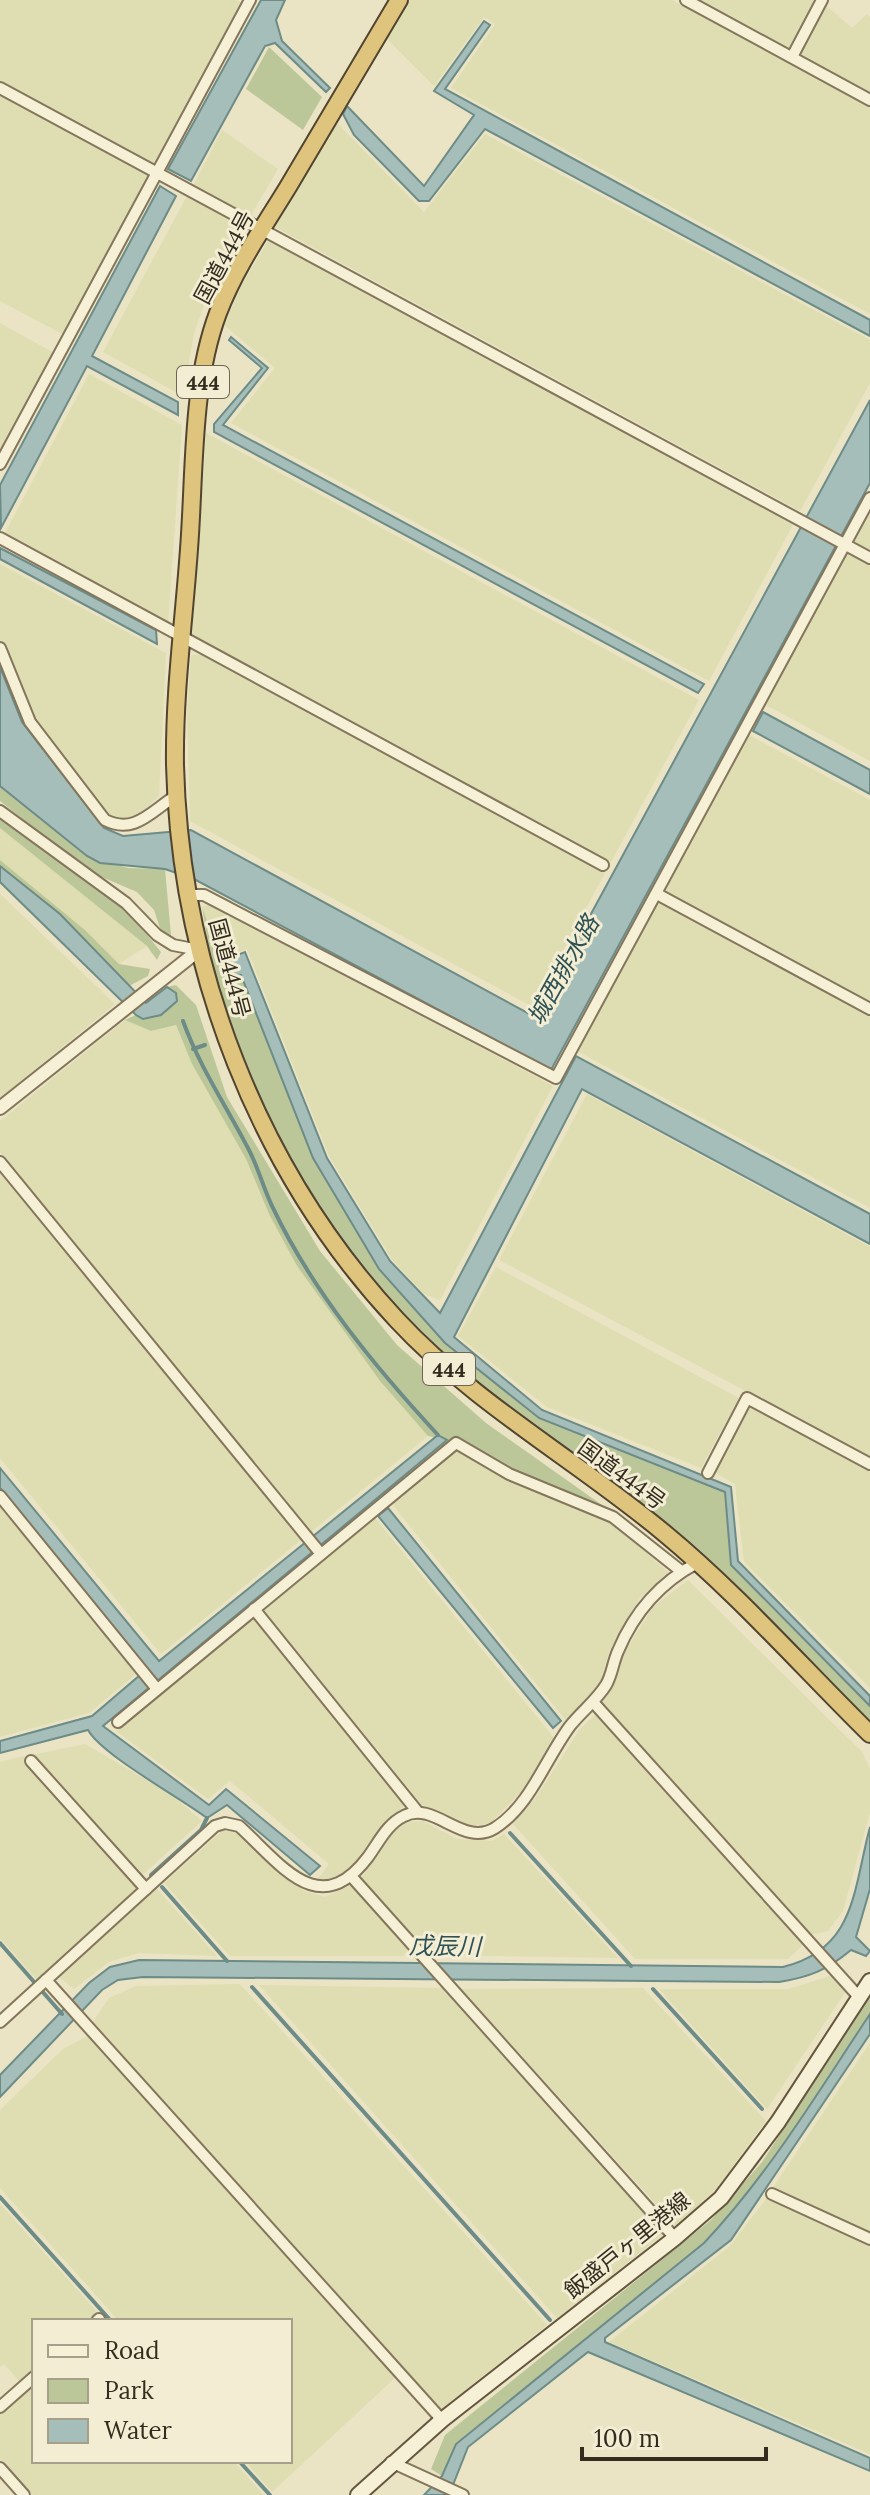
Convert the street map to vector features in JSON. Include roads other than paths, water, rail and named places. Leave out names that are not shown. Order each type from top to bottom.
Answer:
[{"type":"highway","name":"国道444号","points":[[399,0],[229,287],[209,341],[198,431],[177,709],[177,795],[188,891],[210,991],[249,1096],[286,1168],[331,1240],[397,1320],[464,1383],[522,1431],[642,1516],[697,1563],[870,1734]]},
{"type":"main road","name":"飯盛戸ヶ里港線","points":[[358,2495],[391,2462],[442,2420],[675,2238],[721,2198],[744,2170],[870,1981]]},
{"type":"street","points":[[0,464],[250,0]]},
{"type":"street","points":[[686,0],[870,100]]},
{"type":"street","points":[[792,57],[822,0]]},
{"type":"street","points":[[0,88],[870,558]]},
{"type":"street","points":[[188,891],[204,895],[556,1078],[870,498]]},
{"type":"street","points":[[0,538],[603,865]]},
{"type":"street","points":[[0,648],[30,722],[105,820],[123,827],[136,825],[177,795]]},
{"type":"street","points":[[0,811],[126,903],[157,935],[173,945],[199,950]]},
{"type":"street","points":[[657,894],[870,1009]]},
{"type":"street","points":[[0,1108],[199,950]]},
{"type":"street","points":[[0,1162],[321,1554]]},
{"type":"street","points":[[708,1473],[747,1398],[870,1464]]},
{"type":"street","points":[[118,1722],[456,1443],[509,1474],[613,1517],[681,1571]]},
{"type":"street","points":[[0,1496],[157,1689]]},
{"type":"street","points":[[254,1609],[417,1811],[475,1833],[493,1830],[508,1817],[571,1725],[607,1683],[618,1651],[647,1601],[681,1571],[697,1563]]},
{"type":"street","points":[[593,1702],[859,1997]]},
{"type":"street","points":[[31,1761],[146,1889]]},
{"type":"street","points":[[0,2022],[215,1826],[225,1823],[239,1826],[303,1884],[323,1888],[337,1886],[351,1876],[390,1826],[417,1811]]},
{"type":"street","points":[[351,1876],[675,2238]]},
{"type":"street","points":[[41,1985],[64,2001],[442,2420]]},
{"type":"street","points":[[772,2194],[870,2239]]},
{"type":"street","points":[[0,2407],[32,2379]]},
{"type":"street","points":[[391,2462],[463,2495]]},
{"type":"street","points":[[0,2468],[24,2495]]},
{"type":"water","points":[[261,0],[285,0],[276,20],[282,41],[330,88],[326,92],[275,43],[265,46],[191,181],[168,169]]},
{"type":"water","points":[[484,21],[490,25],[445,89],[870,320],[870,336],[485,129],[429,201],[419,201],[354,135],[343,114],[347,106],[424,186],[474,115],[434,91]]},
{"type":"water","points":[[160,186],[176,196],[92,356],[178,402],[178,415],[87,366],[1,528],[0,485]]},
{"type":"water","points":[[231,337],[268,368],[223,425],[704,684],[698,693],[214,432],[214,424],[262,368],[229,340]]},
{"type":"water","name":"城西排水路","points":[[870,400],[870,483],[551,1070],[194,879],[165,869],[100,863],[0,786],[0,667],[22,722],[104,828],[123,836],[191,830],[535,1017]]},
{"type":"water","points":[[0,548],[156,630],[157,644],[0,559]]},
{"type":"water","points":[[763,712],[870,770],[870,794],[753,731]]},
{"type":"water","points":[[0,866],[60,914],[146,1003],[167,987],[176,993],[177,1001],[161,1015],[143,1019],[136,1015],[0,882]]},
{"type":"water","points":[[245,952],[327,1158],[390,1261],[440,1313],[576,1056],[870,1214],[870,1244],[582,1089],[454,1337],[542,1410],[731,1487],[738,1561],[870,1696],[870,1706],[731,1565],[725,1492],[539,1418],[445,1343],[379,1269],[313,1158],[241,975],[225,974],[222,961]]},
{"type":"water","points":[[438,1435],[447,1440],[103,1726],[209,1805],[226,1789],[320,1866],[310,1875],[227,1805],[207,1818],[124,1763],[88,1730],[0,1753],[0,1741],[92,1716],[147,1669],[0,1488],[0,1468],[159,1661]]},
{"type":"water","points":[[388,1508],[561,1721],[553,1728],[378,1516]]},
{"type":"water","points":[[870,1827],[870,1889],[856,1937],[870,1951],[866,1956],[851,1950],[826,1968],[809,1975],[779,1982],[143,1977],[118,1980],[102,1990],[0,2097],[0,2075],[89,1983],[110,1967],[139,1960],[783,1967],[807,1958],[825,1946],[838,1931],[848,1914]]},
{"type":"water","points":[[870,2014],[870,2034],[731,2240],[605,2338],[605,2342],[870,2458],[870,2471],[588,2352],[468,2447],[449,2495],[424,2495],[442,2476],[456,2444],[704,2243],[771,2161]]},
{"type":"waterway","points":[[183,1021],[250,1152],[273,1208],[307,1269],[369,1356],[438,1435]]},
{"type":"waterway","points":[[193,1049],[205,1045]]},
{"type":"waterway","points":[[151,1875],[201,1830],[207,1818]]},
{"type":"waterway","points":[[510,1833],[631,1966]]},
{"type":"waterway","points":[[162,1887],[227,1961]]},
{"type":"waterway","points":[[0,1943],[62,2014]]},
{"type":"waterway","points":[[252,1987],[550,2320]]},
{"type":"waterway","points":[[653,1989],[762,2109]]},
{"type":"waterway","points":[[0,2197],[109,2319]]},
{"type":"waterway","points":[[241,2463],[270,2495]]},
{"type":"water label","name":"戊辰川","points":[[445,1946]]}]
